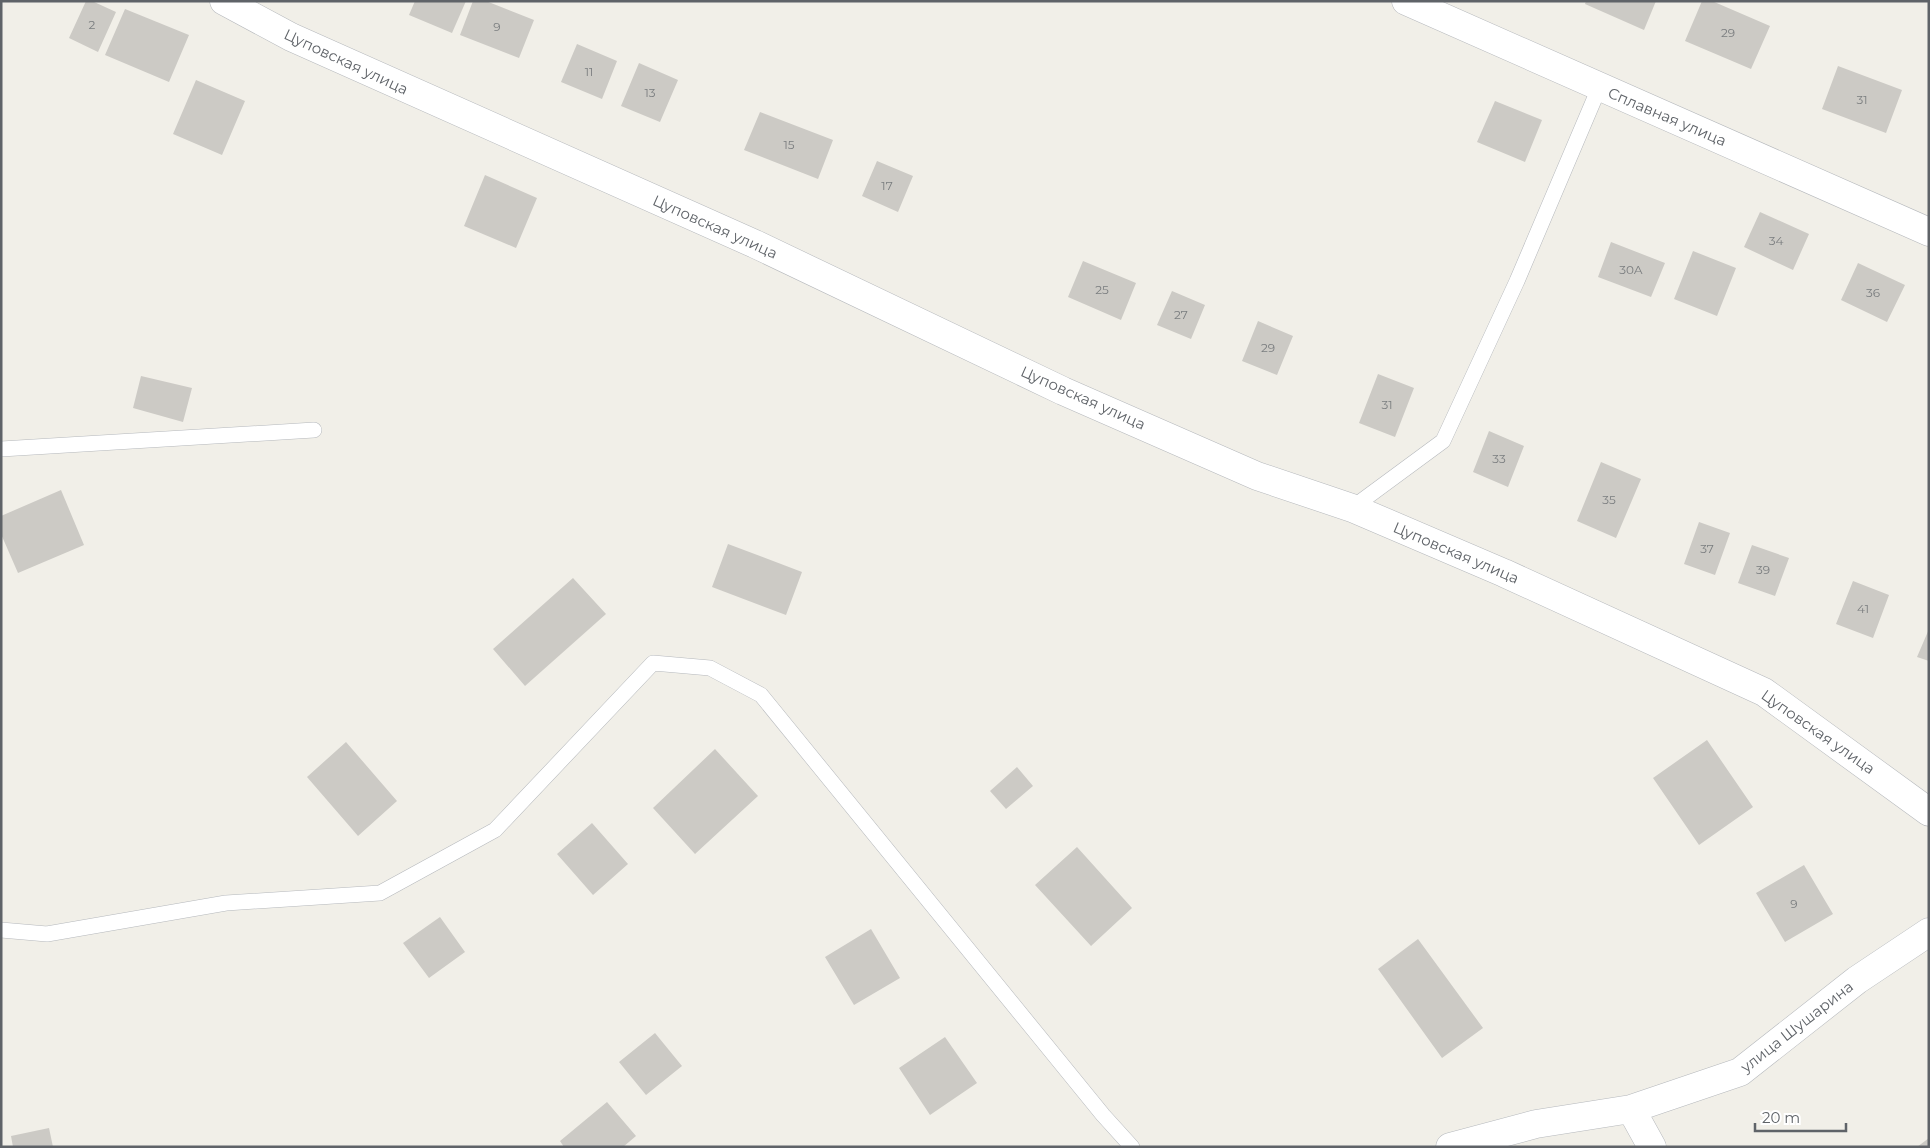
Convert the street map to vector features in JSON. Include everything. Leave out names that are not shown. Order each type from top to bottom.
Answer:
[{"type":"street","name":"Цуповская улица","points":[[224,1],[291,37],[754,244],[1063,391],[1258,476],[1352,508],[1512,577],[1764,692],[1929,812]]},
{"type":"street","name":"Сплавная улица","points":[[1406,1],[1599,88],[1652,109],[1929,232]]},
{"type":"street","name":"улица Шушарина","points":[[1450,1147],[1536,1124],[1631,1109],[1740,1072],[1857,980],[1929,932]]},
{"type":"street","points":[[1631,1109],[1652,1147]]},
{"type":"lane","points":[[1352,508],[1444,441],[1518,281],[1599,88]]},
{"type":"lane","points":[[1,449],[314,430]]},
{"type":"lane","points":[[1,930],[47,934],[226,903],[380,893],[495,830],[653,663],[710,668],[761,695],[1103,1115],[1132,1147]]},
{"type":"building","points":[[86,1],[92,1],[116,12],[98,52],[69,38]]},
{"type":"building","points":[[415,1],[466,1],[452,33],[409,15]]},
{"type":"building","points":[[473,1],[486,1],[534,20],[519,58],[460,35]]},
{"type":"building","points":[[1586,1],[1656,1],[1644,30],[1585,4]]},
{"type":"building","points":[[1702,1],[1712,1],[1770,26],[1751,69],[1685,41]]},
{"type":"building","points":[[125,9],[189,35],[169,82],[105,55]]},
{"type":"building","points":[[577,44],[617,61],[602,99],[561,82]]},
{"type":"building","points":[[639,63],[678,80],[660,122],[621,106]]},
{"type":"building","points":[[1838,66],[1902,90],[1886,133],[1822,109]]},
{"type":"building","points":[[196,80],[245,101],[222,155],[173,134]]},
{"type":"building","points":[[1495,101],[1542,120],[1525,162],[1477,142]]},
{"type":"building","points":[[760,112],[833,140],[818,179],[744,150]]},
{"type":"building","points":[[877,161],[913,176],[898,212],[862,196]]},
{"type":"building","points":[[485,175],[537,198],[516,248],[464,226]]},
{"type":"building","points":[[1760,212],[1809,234],[1793,270],[1744,247]]},
{"type":"building","points":[[1611,242],[1665,263],[1651,297],[1598,277]]},
{"type":"building","points":[[1693,251],[1736,268],[1717,316],[1674,299]]},
{"type":"building","points":[[1083,261],[1136,283],[1121,320],[1068,297]]},
{"type":"building","points":[[1858,263],[1905,285],[1887,322],[1841,300]]},
{"type":"building","points":[[1172,291],[1205,305],[1191,339],[1157,325]]},
{"type":"building","points":[[1258,321],[1293,336],[1277,375],[1242,361]]},
{"type":"building","points":[[1378,374],[1414,388],[1395,437],[1359,423]]},
{"type":"building","points":[[141,376],[192,388],[183,422],[133,408]]},
{"type":"building","points":[[1489,431],[1524,446],[1508,487],[1473,472]]},
{"type":"building","points":[[1601,462],[1641,479],[1616,538],[1577,521]]},
{"type":"building","points":[[61,490],[84,545],[18,573],[1,534],[1,516]]},
{"type":"building","points":[[1699,522],[1730,533],[1715,575],[1684,564]]},
{"type":"building","points":[[728,544],[802,572],[786,615],[712,587]]},
{"type":"building","points":[[1752,545],[1789,558],[1775,596],[1738,583]]},
{"type":"building","points":[[573,578],[606,614],[525,686],[493,649]]},
{"type":"building","points":[[1853,581],[1889,595],[1873,638],[1836,624]]},
{"type":"building","points":[[1929,629],[1929,661],[1917,657]]},
{"type":"building","points":[[1707,740],[1753,807],[1699,845],[1653,778]]},
{"type":"building","points":[[346,742],[397,801],[358,836],[307,777]]},
{"type":"building","points":[[715,749],[758,796],[695,854],[653,808]]},
{"type":"building","points":[[1017,767],[1033,786],[1006,809],[990,791]]},
{"type":"building","points":[[592,823],[628,864],[593,895],[557,854]]},
{"type":"building","points":[[1077,847],[1132,908],[1091,946],[1035,885]]},
{"type":"building","points":[[1804,865],[1833,914],[1785,942],[1756,893]]},
{"type":"building","points":[[440,917],[465,952],[429,978],[403,943]]},
{"type":"building","points":[[871,929],[900,978],[854,1005],[825,957]]},
{"type":"building","points":[[1418,939],[1483,1028],[1442,1058],[1378,969]]},
{"type":"building","points":[[655,1033],[682,1066],[646,1095],[619,1062]]},
{"type":"building","points":[[945,1037],[977,1083],[930,1115],[899,1068]]},
{"type":"building","points":[[607,1102],[636,1136],[623,1147],[564,1147],[560,1141]]},
{"type":"building","points":[[49,1128],[53,1147],[13,1147],[11,1136]]},
{"type":"building","points":[[1929,1138],[1929,1147],[1917,1147]]}]
